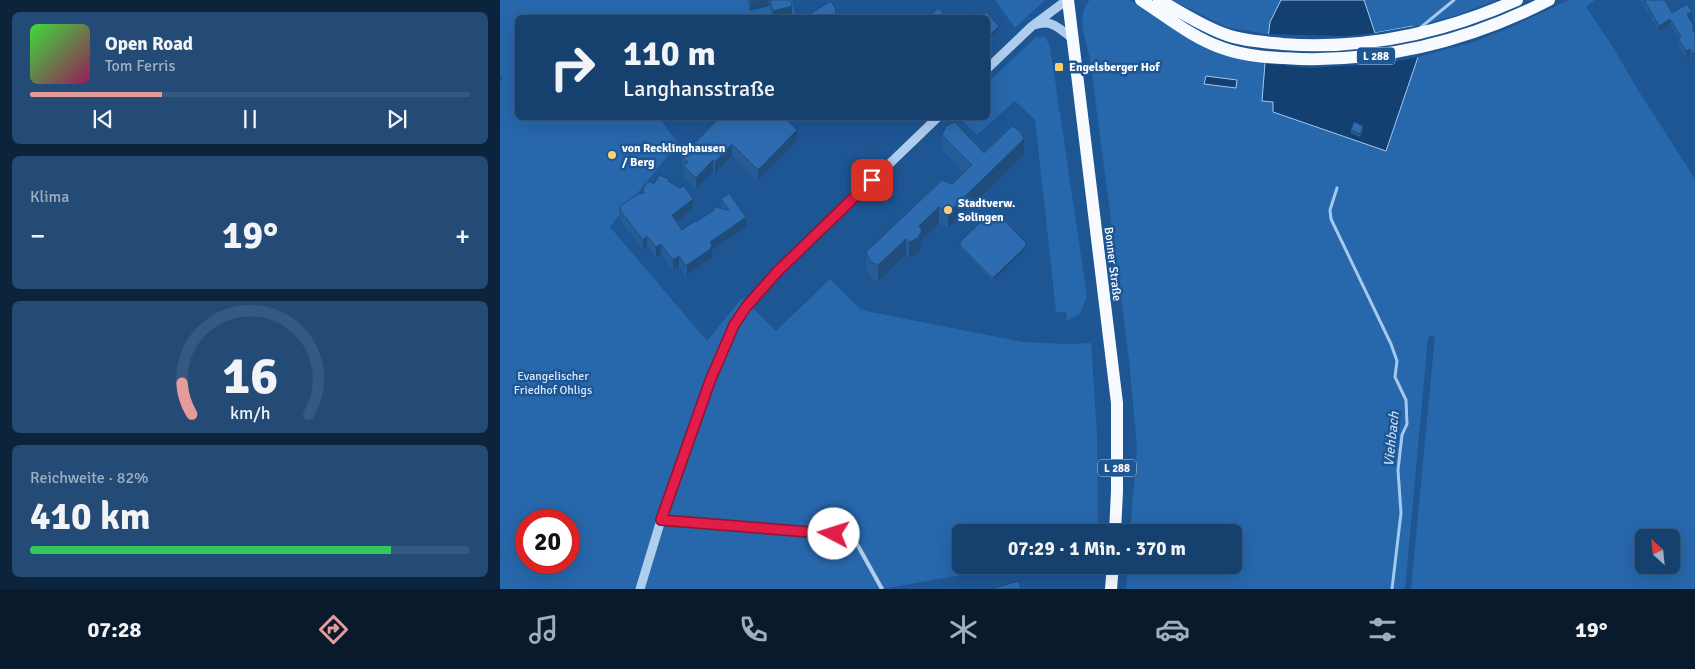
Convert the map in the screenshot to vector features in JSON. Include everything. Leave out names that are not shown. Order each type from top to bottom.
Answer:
[{"type":"main road","name":"Bonner Straße","points":[[1068,0],[1117,403],[1115,524]]},
{"type":"main road","name":"L 288","points":[[1141,0],[1196,36],[1222,48],[1244,53],[1317,59],[1371,56],[1445,42],[1504,22],[1549,0]]},
{"type":"main road","name":"L 288","points":[[1159,0],[1202,24],[1227,35],[1246,40],[1297,45],[1368,42],[1422,33],[1468,20],[1517,0]]},
{"type":"main road","points":[[1111,589],[1112,574]]},
{"type":"street","points":[[990,66],[1032,26],[1068,0]]},
{"type":"street","points":[[1032,26],[1042,22],[1054,24],[1072,38]]},
{"type":"street","points":[[640,589],[661,520],[710,381],[734,325],[746,307],[777,272],[935,120]]},
{"type":"lane","points":[[661,520],[852,535],[882,589]]},
{"type":"green space","name":"Evangelischer Friedhof Ohligs","points":[[500,0],[792,0],[796,15],[515,15],[515,120],[661,120],[678,143],[610,227],[707,341],[742,298],[776,331],[830,279],[861,310],[1023,342],[1091,343],[1097,433],[1098,524],[952,524],[952,574],[967,574],[882,589],[500,589],[500,81],[503,79],[500,75]]},
{"type":"green space","points":[[995,0],[1045,0],[1015,28]]},
{"type":"green space","points":[[1090,0],[1130,0],[1180,32],[1224,54],[1418,57],[1473,42],[1507,29],[1569,0],[1595,0],[1586,7],[1695,179],[1695,589],[1411,589],[1435,335],[1428,337],[1405,589],[1126,589],[1127,574],[1242,574],[1242,524],[1131,524],[1137,448],[1129,360],[1090,59],[1084,36],[1083,13]]},
{"type":"green space","points":[[1172,0],[1497,0],[1455,16],[1401,30],[1375,33],[1278,36],[1226,27]]},
{"type":"green space","points":[[1036,37],[1045,37],[1050,46],[1087,296],[1080,314],[1067,321],[1066,312],[1056,312],[1035,120],[1015,101],[977,135],[961,120],[990,120],[990,80]]},
{"type":"shaded area","points":[[1281,0],[1364,0],[1375,33],[1413,26],[1418,57],[1386,151],[1273,112],[1273,102],[1262,101],[1270,22]]},
{"type":"shaded area","points":[[1206,76],[1237,80],[1236,88],[1204,84]]},
{"type":"pier","points":[[1415,26],[1420,57],[1380,64],[1308,68],[1262,63],[1266,34],[1345,36]]},
{"type":"building","points":[[770,0],[790,0],[792,6],[773,11]]},
{"type":"building","points":[[1644,0],[1665,0],[1672,13],[1687,4],[1692,12],[1687,14],[1694,27],[1692,28],[1695,33],[1695,54],[1690,49],[1686,51],[1678,39],[1681,37],[1670,19],[1659,26]]},
{"type":"building","points":[[831,1],[837,15],[808,15]]},
{"type":"building","points":[[938,8],[944,15],[932,15]]},
{"type":"building","points":[[990,16],[999,26],[990,35]]},
{"type":"building","points":[[717,120],[787,120],[797,130],[758,170],[732,144],[696,178],[684,166],[688,162],[682,156]]},
{"type":"building","points":[[955,122],[984,153],[1012,126],[1020,131],[1024,139],[948,213],[939,207],[919,226],[922,230],[918,238],[909,242],[906,239],[878,265],[871,262],[866,252],[942,180],[952,184],[972,165],[942,135],[946,126]]},
{"type":"building","points":[[1354,122],[1363,126],[1360,134],[1351,130]]},
{"type":"building","points":[[659,175],[669,179],[668,181],[680,188],[684,186],[693,199],[672,215],[682,230],[714,210],[715,207],[729,210],[721,199],[729,193],[746,217],[710,242],[712,246],[709,250],[687,265],[679,256],[673,260],[661,244],[656,247],[647,236],[643,240],[619,207],[638,194],[644,193],[643,187],[646,186],[645,183],[651,182],[654,184]]},
{"type":"building","points":[[992,211],[995,211],[1026,243],[1026,246],[994,277],[991,277],[960,245],[960,242]]},
{"type":"building","points":[[1019,581],[1021,589],[994,588]]},
{"type":"waterway","name":"Viehbach","points":[[1420,28],[1454,0]]},
{"type":"waterway","name":"Viehbach","points":[[1337,188],[1330,210],[1331,219],[1391,344],[1397,361],[1395,377],[1406,400],[1407,424],[1402,435],[1398,470],[1401,513],[1392,589]]},
{"type":"place","name":"Engelsberger Hof","points":[[1059,67]]},
{"type":"place","name":"von Recklinghausen / Berg","points":[[612,155]]},
{"type":"place","name":"Stadtverw. Solingen","points":[[948,210]]},
{"type":"route","points":[[834,534],[661,520],[710,381],[734,325],[746,307],[777,272],[872,180]]}]
